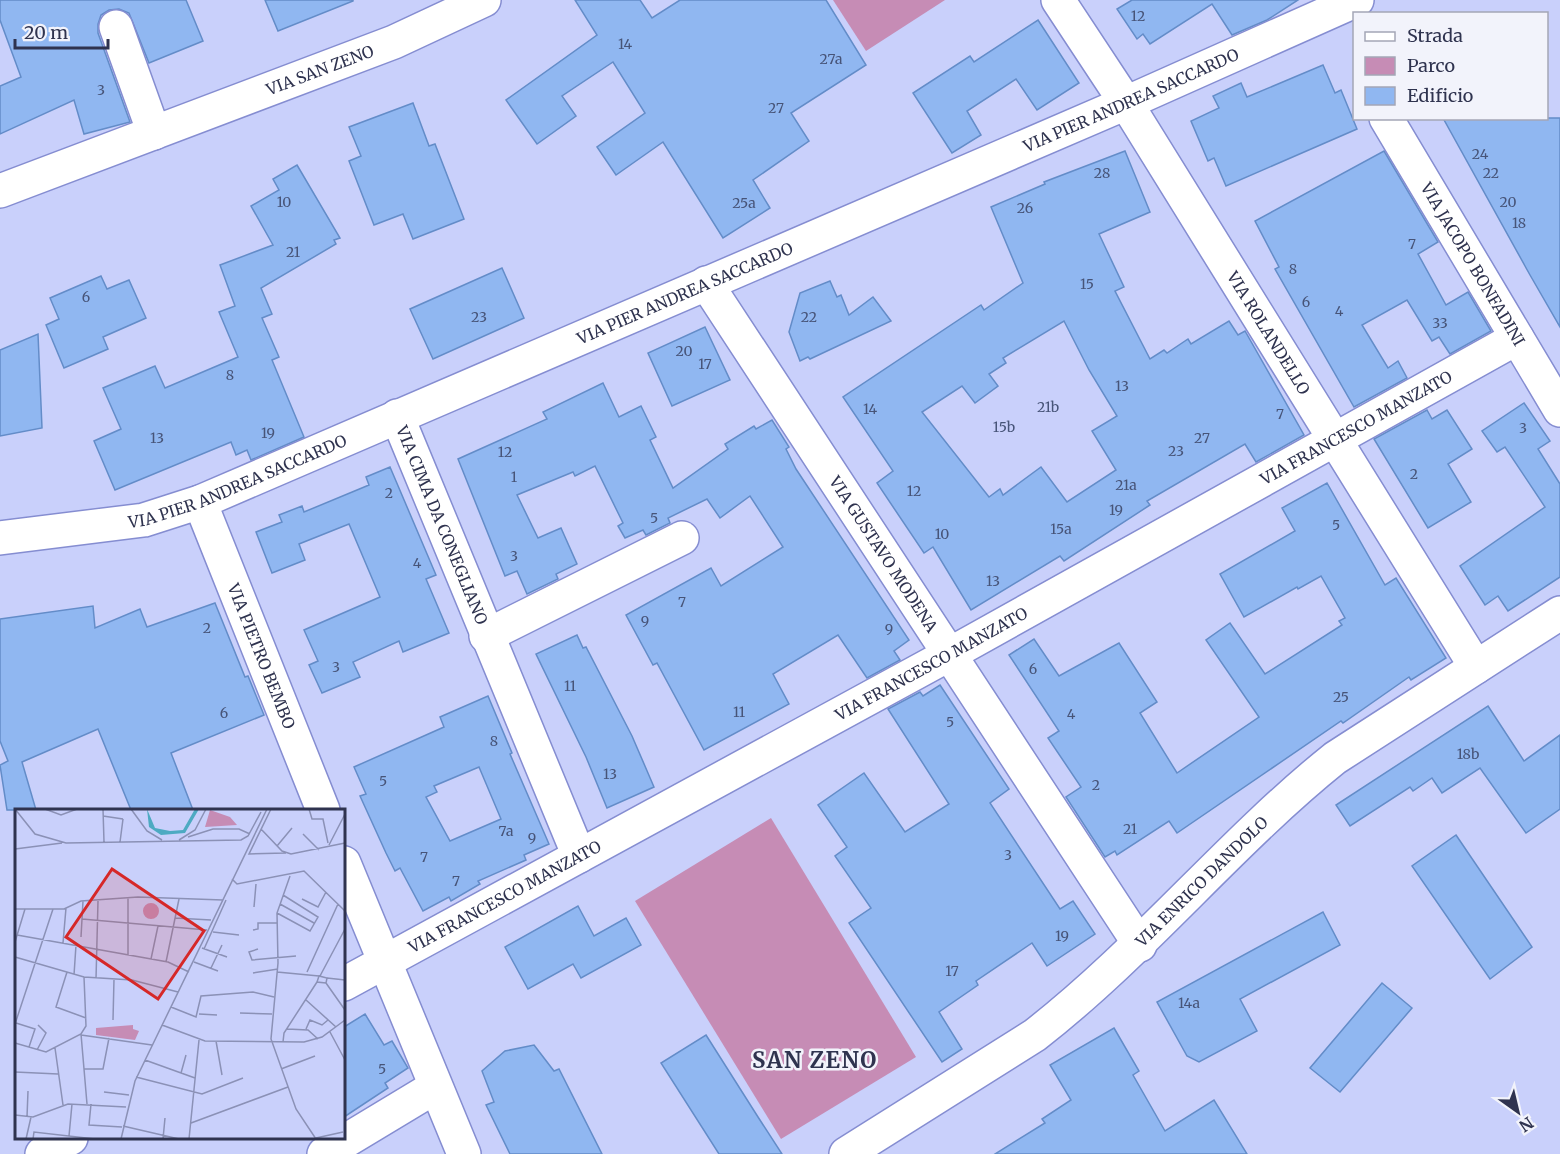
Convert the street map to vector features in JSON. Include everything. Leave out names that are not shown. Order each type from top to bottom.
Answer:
[{"type":"street","name":"VIA SAN ZENO","points":[[0,191],[394,42],[484,0]]},
{"type":"street","name":"VIA ROLANDELLO","points":[[1058,0],[1126,103],[1476,668]]},
{"type":"street","name":"VIA PIER ANDREA SACCARDO","points":[[0,538],[144,520],[200,502],[1126,103],[1357,0]]},
{"type":"street","points":[[116,27],[154,133]]},
{"type":"street","name":"VIA JACOPO BONFADINI","points":[[1387,120],[1560,410]]},
{"type":"street","name":"VIA GUSTAVO MODENA","points":[[706,283],[1140,945]]},
{"type":"street","name":"VIA FRANCESCO MANZATO","points":[[345,983],[950,654],[1517,338]]},
{"type":"street","name":"VIA CIMA DA CONEGLIANO","points":[[397,416],[486,636],[579,856]]},
{"type":"street","name":"VIA PIETRO BEMBO","points":[[200,502],[323,809]]},
{"type":"street","name":"VIA CIMA DA CONEGLIANO","points":[[486,636],[681,538]]},
{"type":"street","name":"VIA ENRICO DANDOLO","points":[[846,1154],[1035,1035],[1140,945],[1301,785],[1335,758],[1560,613]]},
{"type":"street","points":[[345,866],[464,1154]]},
{"type":"street","points":[[324,1154],[435,1087]]},
{"type":"street","points":[[42,1154],[68,1139]]},
{"type":"green space","points":[[833,0],[945,0],[866,51]]},
{"type":"green space","points":[[771,818],[916,1057],[781,1139],[635,901]]},
{"type":"building","points":[[0,0],[186,0],[203,41],[149,63],[129,13],[119,9],[109,10],[101,15],[98,33],[130,122],[84,134],[74,100],[0,134],[0,86],[21,77],[0,20]]},
{"type":"building","points":[[265,0],[353,0],[353,1],[278,31]]},
{"type":"building","points":[[575,0],[640,0],[652,18],[680,0],[826,0],[866,65],[791,113],[809,141],[753,180],[770,208],[723,238],[663,142],[616,175],[597,147],[645,113],[613,62],[562,96],[576,116],[537,144],[506,100],[597,35]]},
{"type":"building","points":[[1132,0],[1298,0],[1267,20],[1232,35],[1212,4],[1150,44],[1143,34],[1137,39],[1117,9]]},
{"type":"building","points":[[1038,20],[1079,83],[1037,110],[1016,79],[967,111],[981,135],[952,153],[913,93],[970,56],[974,62]]},
{"type":"building","points":[[1323,65],[1335,93],[1341,90],[1357,129],[1226,186],[1214,158],[1208,161],[1191,121],[1219,108],[1213,96],[1241,83],[1247,97]]},
{"type":"building","points":[[413,103],[429,146],[435,144],[464,219],[413,239],[403,214],[374,225],[349,161],[361,156],[349,127]]},
{"type":"building","points":[[1560,118],[1560,327],[1444,120]]},
{"type":"building","points":[[1125,151],[1150,212],[1099,234],[1124,287],[1115,291],[1150,359],[1164,350],[1167,353],[1188,339],[1191,344],[1229,321],[1238,335],[1245,331],[1304,435],[1256,462],[1245,444],[1147,501],[1150,505],[1064,561],[1060,556],[971,610],[933,547],[924,553],[877,483],[893,471],[843,397],[981,305],[984,310],[1023,283],[991,207],[1045,184],[1044,182]],"holes":[[[1064,321],[1089,370],[1117,416],[1092,431],[1116,470],[1067,502],[1041,467],[1003,495],[1000,489],[989,497],[922,412],[962,386],[975,403],[998,386],[989,374],[1006,363],[1003,358]]]},
{"type":"building","points":[[1384,151],[1438,242],[1418,254],[1446,305],[1468,292],[1491,331],[1450,354],[1439,337],[1432,341],[1407,300],[1362,325],[1388,368],[1398,361],[1407,378],[1354,407],[1275,269],[1279,267],[1255,221]]},
{"type":"building","points":[[297,165],[340,238],[334,240],[336,244],[261,288],[272,314],[262,318],[279,357],[272,360],[304,437],[251,460],[247,450],[236,455],[231,442],[115,490],[94,441],[121,429],[103,388],[155,366],[165,388],[238,357],[219,312],[235,306],[220,265],[273,245],[251,206],[279,190],[273,179]]},
{"type":"building","points":[[502,268],[524,318],[433,359],[410,309]]},
{"type":"building","points":[[101,276],[107,289],[129,280],[146,318],[103,337],[108,349],[64,368],[46,325],[59,319],[50,298]]},
{"type":"building","points":[[830,281],[837,297],[841,295],[849,315],[873,297],[891,321],[810,359],[808,357],[800,361],[789,332],[800,293]]},
{"type":"building","points":[[705,327],[730,380],[672,406],[648,353]]},
{"type":"building","points":[[38,334],[42,428],[0,436],[0,350]]},
{"type":"building","points":[[603,383],[619,417],[641,406],[656,437],[650,440],[673,488],[728,449],[725,444],[754,426],[756,429],[772,420],[789,447],[786,449],[796,469],[909,640],[894,651],[900,660],[867,678],[838,635],[773,674],[789,704],[704,750],[657,663],[653,665],[626,615],[711,568],[721,586],[783,547],[750,496],[720,518],[707,499],[668,518],[670,523],[646,535],[643,530],[625,538],[618,526],[623,523],[595,466],[575,476],[573,472],[517,495],[538,538],[561,528],[577,564],[556,574],[558,579],[527,594],[517,571],[505,576],[458,459],[547,419],[543,412]]},
{"type":"building","points":[[1524,403],[1550,441],[1538,449],[1560,484],[1560,577],[1508,611],[1498,596],[1485,605],[1460,566],[1545,507],[1505,447],[1497,452],[1482,431]]},
{"type":"building","points":[[1427,410],[1432,419],[1447,410],[1472,449],[1448,464],[1471,502],[1428,528],[1374,439]]},
{"type":"building","points":[[390,467],[436,575],[426,579],[449,633],[403,652],[399,641],[353,662],[360,677],[322,693],[309,665],[318,661],[304,630],[380,597],[349,524],[299,544],[305,560],[272,573],[256,532],[282,522],[279,515],[302,506],[304,512],[369,485],[366,477]]},
{"type":"building","points":[[1327,483],[1385,585],[1396,578],[1446,658],[1411,680],[1409,677],[1343,723],[1341,721],[1177,833],[1169,821],[1117,855],[1115,851],[1105,857],[1066,797],[1081,787],[1048,738],[1059,731],[1009,655],[1034,639],[1059,676],[1119,643],[1157,702],[1140,713],[1177,773],[1259,717],[1206,640],[1230,623],[1265,674],[1342,625],[1339,621],[1345,618],[1321,576],[1244,617],[1220,574],[1295,531],[1282,508]]},
{"type":"building","points":[[215,603],[245,677],[248,676],[264,715],[171,753],[193,809],[131,809],[98,729],[22,762],[36,809],[7,810],[0,765],[8,761],[0,741],[0,619],[93,606],[95,628],[140,609],[147,627]]},
{"type":"building","points":[[577,635],[583,648],[586,647],[632,736],[654,787],[607,808],[586,757],[536,654]]},
{"type":"building","points":[[940,685],[1009,789],[990,803],[1060,909],[1073,901],[1095,934],[1047,966],[1032,943],[976,981],[978,985],[939,1012],[962,1049],[942,1062],[849,923],[871,908],[835,856],[847,847],[818,805],[864,773],[905,832],[949,804],[888,709],[920,692],[923,696]]},
{"type":"building","points":[[488,696],[549,844],[524,855],[526,860],[478,881],[480,884],[451,901],[449,897],[423,911],[400,868],[395,871],[386,853],[360,796],[366,794],[354,767],[444,727],[440,717]],"holes":[[[479,767],[501,819],[450,841],[426,797],[437,792],[434,786]]]},
{"type":"building","points":[[1488,706],[1524,761],[1560,735],[1560,809],[1526,833],[1480,768],[1442,793],[1432,778],[1413,791],[1410,787],[1350,826],[1336,805]]},
{"type":"building","points":[[1456,835],[1532,947],[1490,979],[1412,866]]},
{"type":"building","points":[[578,906],[594,936],[626,918],[641,945],[581,978],[573,964],[528,989],[505,947]]},
{"type":"building","points":[[1323,912],[1340,945],[1240,999],[1257,1031],[1199,1062],[1187,1056],[1157,1002]]},
{"type":"building","points":[[1382,983],[1412,1008],[1340,1092],[1310,1068]]},
{"type":"building","points":[[365,1014],[384,1045],[392,1041],[408,1068],[385,1083],[388,1088],[345,1116],[345,1026]]},
{"type":"building","points":[[1114,1028],[1139,1071],[1133,1075],[1165,1131],[1214,1100],[1247,1154],[995,1154],[1045,1123],[1042,1119],[1071,1100],[1050,1065]]},
{"type":"building","points":[[706,1035],[782,1154],[719,1154],[661,1063]]},
{"type":"building","points":[[534,1045],[554,1071],[559,1069],[602,1154],[510,1154],[486,1105],[494,1102],[482,1071],[505,1051]]},
{"type":"district","name":"SAN ZENO","points":[[815,1060]]}]
